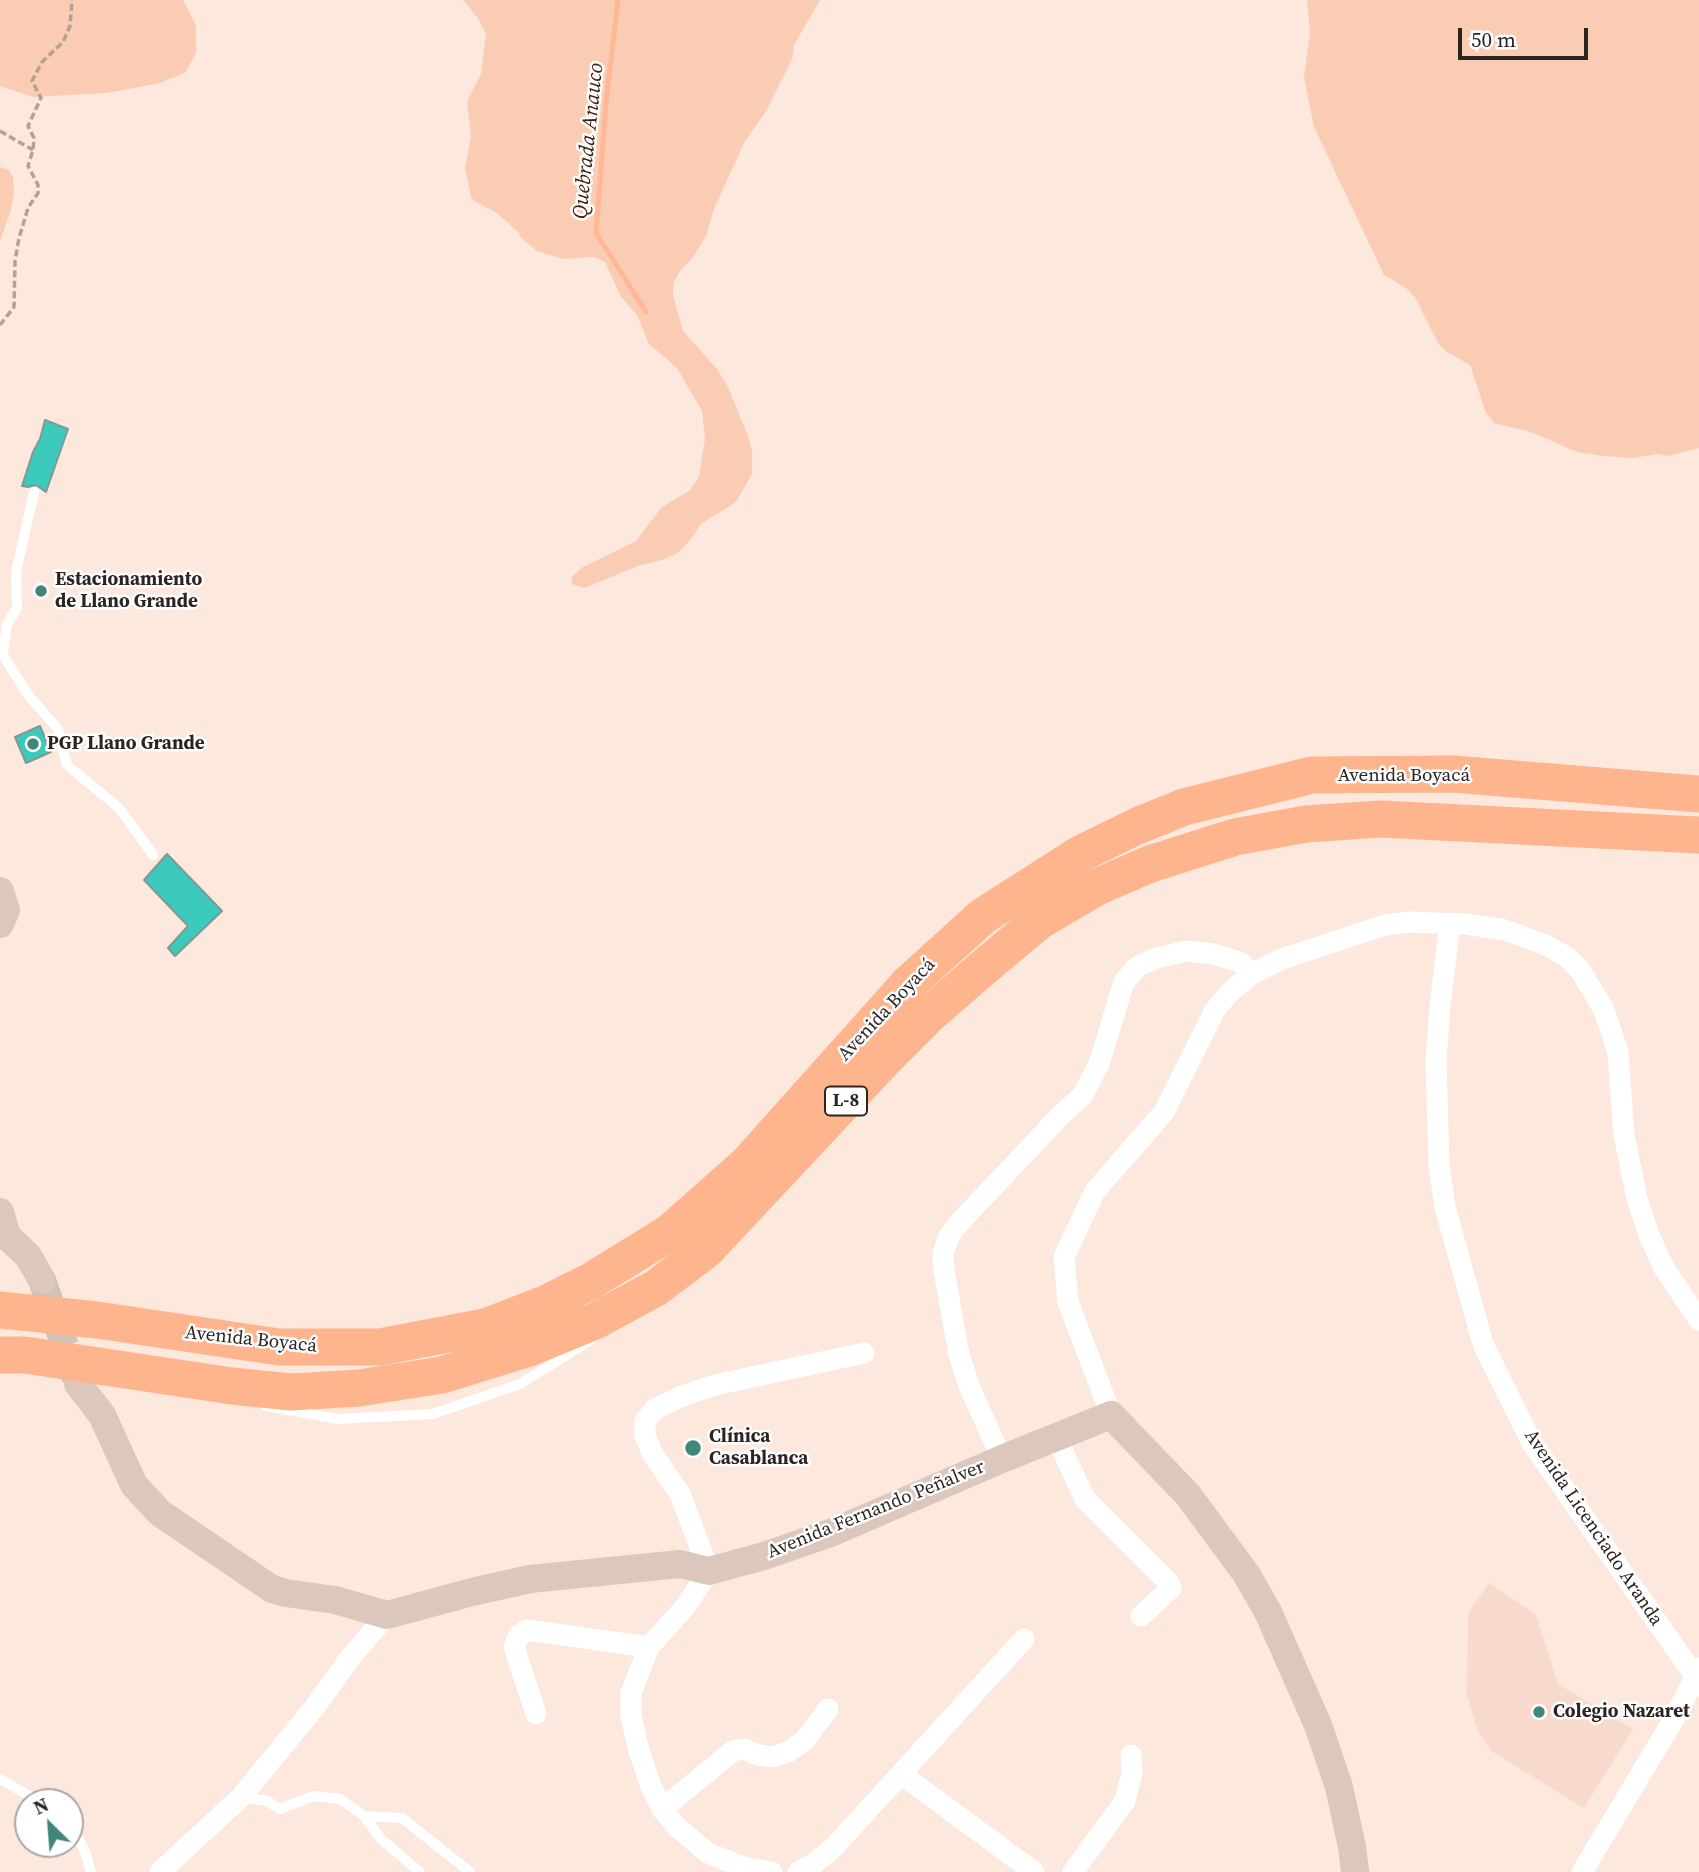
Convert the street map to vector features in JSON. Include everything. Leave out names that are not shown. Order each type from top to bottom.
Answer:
[{"type":"highway","name":"Avenida Boyacá","points":[[0,1310],[97,1320],[279,1347],[380,1347],[485,1327],[545,1304],[591,1281],[669,1233],[747,1164],[908,984],[983,916],[1080,854],[1137,826],[1184,807],[1312,775],[1453,774],[1699,794]]},
{"type":"highway","name":"Avenida Boyacá","points":[[0,1355],[25,1355],[211,1383],[291,1392],[359,1388],[442,1375],[532,1347],[595,1321],[656,1288],[706,1250],[930,1014],[1039,921],[1097,887],[1139,869],[1235,837],[1306,824],[1369,820],[1699,835]]},
{"type":"main road","points":[[0,891],[6,910],[0,924]]},
{"type":"main road","points":[[0,1212],[7,1236],[27,1256],[42,1280]]},
{"type":"main road","points":[[78,1384],[103,1415],[134,1485],[160,1513],[272,1589],[286,1594],[334,1600],[387,1615]]},
{"type":"main road","points":[[1111,1415],[1188,1495],[1247,1575],[1268,1612],[1304,1689],[1339,1787],[1355,1872]]},
{"type":"main road","name":"Avenida Fernando Peñalver","points":[[387,1615],[530,1579],[680,1564],[709,1571],[764,1556],[833,1532],[1111,1415]]},
{"type":"street","points":[[1111,1415],[1068,1302],[1064,1257],[1095,1191],[1164,1112],[1215,1010],[1228,994],[1252,974],[1282,959],[1385,925],[1409,922],[1450,923],[1506,930],[1546,945],[1567,957],[1580,970],[1604,1010],[1618,1053],[1624,1135],[1637,1199],[1664,1268],[1699,1320]]},
{"type":"street","name":"Avenida Licenciado Aranda","points":[[1450,923],[1437,1051],[1438,1165],[1445,1208],[1483,1344],[1532,1443],[1698,1677]]},
{"type":"street","points":[[1002,1459],[969,1387],[959,1354],[944,1271],[943,1254],[948,1238],[1052,1124],[1082,1096],[1099,1064],[1124,982],[1137,967],[1156,958],[1187,951],[1213,954],[1240,962],[1252,974]]},
{"type":"street","points":[[772,1872],[743,1867],[708,1853],[678,1828],[662,1809],[639,1751],[631,1716],[631,1693],[649,1647],[685,1607],[709,1571],[680,1494],[652,1453],[645,1435],[645,1421],[655,1409],[715,1385],[864,1353]]},
{"type":"street","points":[[1056,1437],[1085,1499],[1169,1583],[1171,1588],[1141,1616]]},
{"type":"street","points":[[160,1872],[241,1797],[387,1615]]},
{"type":"street","points":[[536,1714],[514,1647],[519,1635],[527,1630],[649,1647]]},
{"type":"street","points":[[798,1872],[812,1865],[833,1848],[1024,1639]]},
{"type":"street","points":[[1581,1872],[1698,1677]]},
{"type":"street","points":[[662,1809],[733,1751],[744,1749],[772,1757],[788,1752],[804,1741],[828,1709]]},
{"type":"street","points":[[1073,1872],[1125,1801],[1132,1773],[1131,1755]]},
{"type":"street","points":[[901,1774],[1034,1872]]},
{"type":"lane","points":[[34,492],[16,572],[17,608],[8,625],[1,651],[17,678],[58,729],[67,765],[119,808],[152,855]]},
{"type":"lane","points":[[610,1327],[656,1288]]},
{"type":"lane","points":[[257,1403],[269,1408],[338,1419],[433,1414],[520,1384],[599,1334]]},
{"type":"lane","points":[[211,1383],[246,1398]]},
{"type":"lane","points":[[0,1779],[16,1788]]},
{"type":"lane","points":[[241,1797],[267,1801],[280,1809],[313,1796],[340,1799],[365,1816],[381,1839],[420,1872]]},
{"type":"lane","points":[[365,1816],[402,1818],[470,1872]]},
{"type":"lane","points":[[84,1850],[91,1872]]},
{"type":"path","points":[[0,325],[14,307],[15,261],[19,238],[27,208],[38,193],[38,185],[29,166],[34,138],[28,126],[41,98],[32,81],[42,62],[64,42],[70,26],[72,0]]},
{"type":"path","points":[[0,131],[33,150]]},
{"type":"shaded area","points":[[0,0],[183,0],[196,25],[196,53],[185,73],[160,83],[107,93],[33,97],[0,86]]},
{"type":"shaded area","points":[[463,0],[820,0],[794,45],[792,59],[766,111],[744,143],[714,209],[706,236],[674,281],[673,295],[683,331],[717,369],[728,387],[746,431],[752,449],[752,474],[736,502],[701,524],[678,553],[584,588],[572,584],[572,577],[581,568],[636,541],[661,508],[690,490],[699,477],[705,439],[702,411],[677,368],[649,344],[637,315],[621,297],[605,262],[594,257],[563,259],[537,251],[497,213],[471,197],[465,168],[471,137],[467,101],[481,74],[486,33]]},
{"type":"shaded area","points":[[1307,0],[1699,0],[1699,448],[1669,456],[1604,456],[1577,452],[1531,432],[1494,423],[1486,413],[1470,365],[1447,352],[1438,343],[1415,297],[1406,288],[1384,275],[1314,127],[1304,77],[1310,32]]},
{"type":"shaded area","points":[[0,167],[9,170],[13,177],[14,192],[0,241]]},
{"type":"shaded area","name":"Colegio Nazaret","points":[[1489,1583],[1536,1615],[1558,1684],[1633,1729],[1584,1808],[1491,1751],[1477,1729],[1467,1695],[1468,1613]]},
{"type":"building","points":[[45,420],[68,429],[46,492],[36,485],[22,486]]},
{"type":"building","name":"PGP Llano Grande","points":[[40,726],[51,752],[26,763],[15,737]]},
{"type":"building","points":[[167,854],[222,911],[175,956],[168,948],[188,926],[144,880]]},
{"type":"waterway","name":"Quebrada Anauco","points":[[618,0],[606,103],[596,233],[646,312]]},
{"type":"tunnel","points":[[42,1280],[76,1378]]},
{"type":"place","name":"Estacionamiento de Llano Grande","points":[[41,591]]},
{"type":"place","name":"PGP Llano Grande","points":[[33,744]]},
{"type":"place","name":"Clínica Casablanca","points":[[693,1448]]},
{"type":"place","name":"Colegio Nazaret","points":[[1539,1712]]}]
